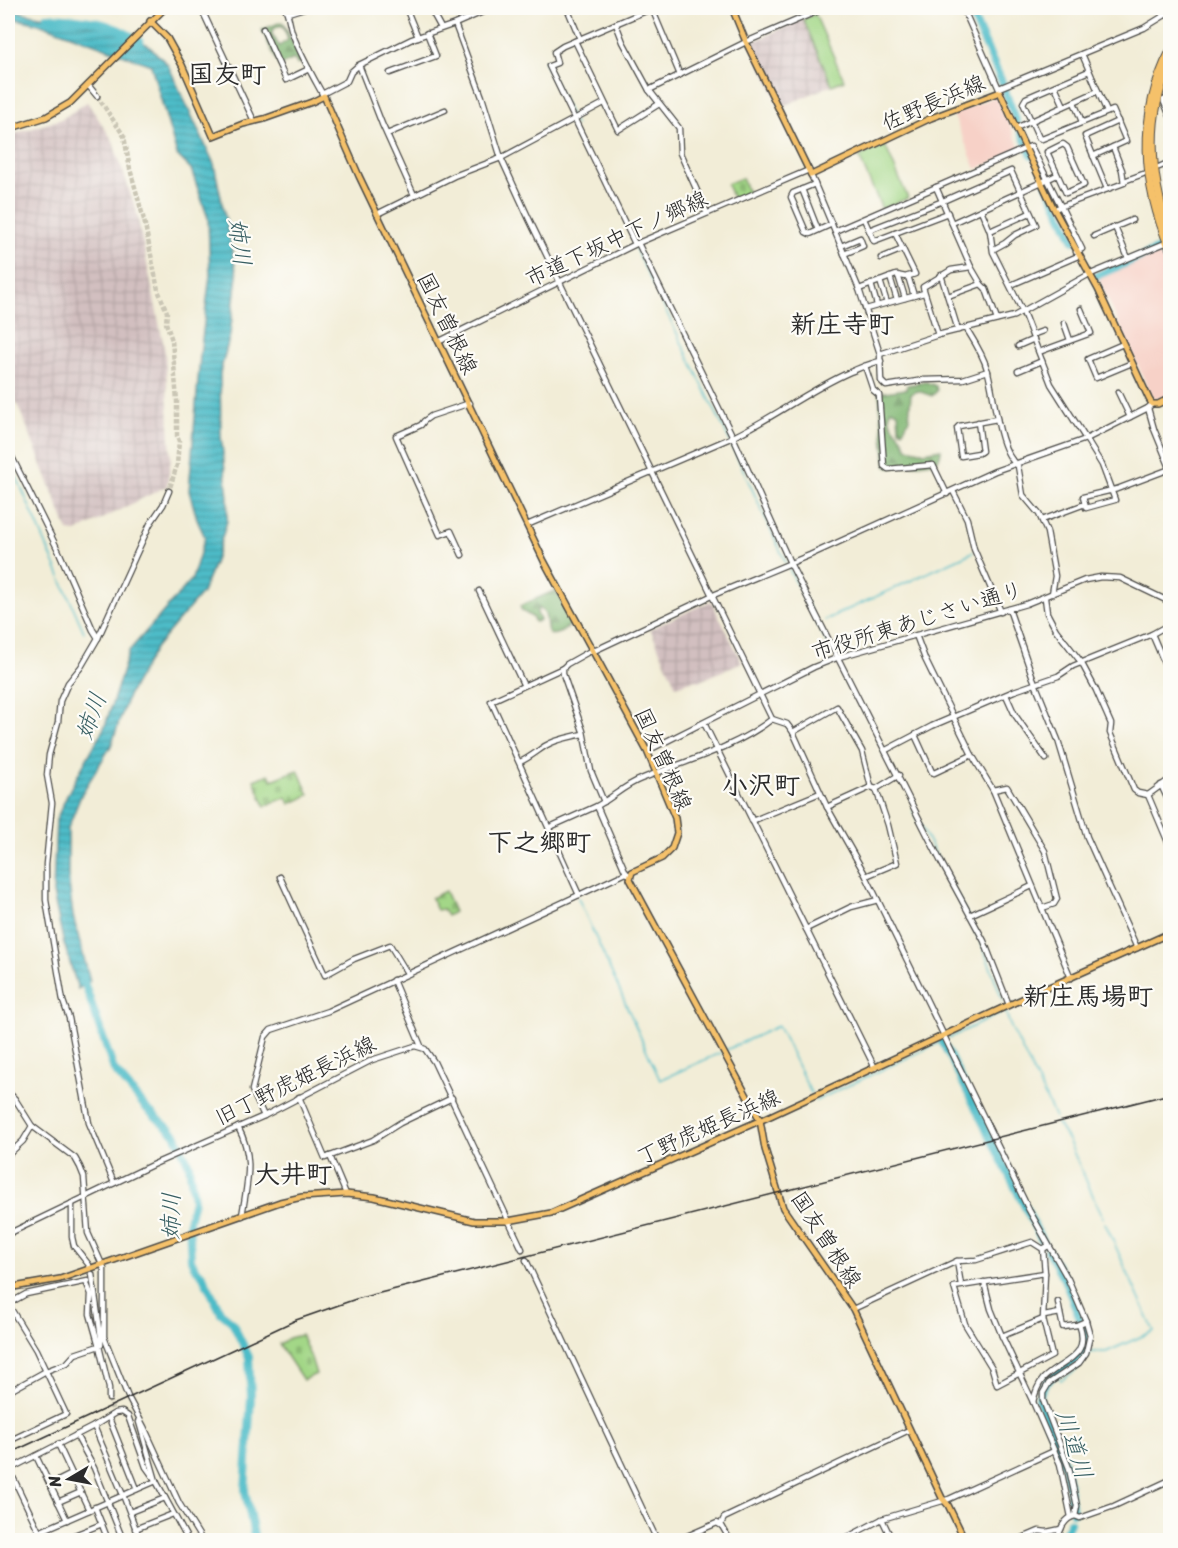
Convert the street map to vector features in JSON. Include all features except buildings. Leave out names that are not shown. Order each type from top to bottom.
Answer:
[{"type":"highway","points":[[1170,51],[1154,90],[1146,148],[1147,166],[1155,205],[1170,242]]},
{"type":"highway","points":[[1170,65],[1159,96],[1153,137],[1154,167],[1159,198],[1170,242]]},
{"type":"main road","points":[[8,129],[56,112],[70,103],[165,8]]},
{"type":"main road","points":[[732,8],[746,42],[810,173]]},
{"type":"main road","points":[[150,21],[167,38],[182,65],[213,136],[274,116],[323,95]]},
{"type":"main road","name":"佐野長浜線","points":[[810,173],[931,118],[1000,90],[1016,128],[1090,274],[1150,406]]},
{"type":"main road","name":"国友曽根線","points":[[323,95],[377,214],[527,525],[647,752],[675,818],[677,833],[672,848],[662,858],[628,874],[760,1120],[765,1149],[783,1208],[853,1309],[909,1430],[965,1540]]},
{"type":"main road","points":[[1150,406],[1170,399]]},
{"type":"main road","name":"丁野虎姫長浜線","points":[[105,1264],[239,1216],[302,1197],[346,1194],[374,1197],[459,1218],[508,1221],[534,1218],[571,1206],[1170,933]]},
{"type":"main road","points":[[8,1288],[60,1279],[105,1264]]},
{"type":"street","points":[[201,8],[254,121]]},
{"type":"street","points":[[303,8],[286,10],[287,22],[323,95],[347,81],[351,72],[359,65],[427,33],[492,8]]},
{"type":"street","points":[[406,8],[418,37]]},
{"type":"street","points":[[430,8],[441,28]]},
{"type":"street","points":[[567,8],[577,40],[618,130],[659,104]]},
{"type":"street","points":[[680,75],[650,8],[554,52],[557,63],[549,66],[790,563],[969,915],[984,940],[1009,1005]]},
{"type":"street","points":[[649,90],[746,42],[825,8]]},
{"type":"street","points":[[963,8],[1000,90],[1144,28],[1170,12]]},
{"type":"street","points":[[455,24],[482,97],[501,158],[711,596],[772,719],[787,724],[793,732],[827,807],[866,876],[945,1035],[1046,1247],[1068,1280],[1082,1323],[1090,1335],[1086,1353],[1079,1363],[1049,1383],[1043,1393],[1043,1400],[1069,1468],[1077,1506],[1073,1517],[1061,1529],[1058,1540]]},
{"type":"street","points":[[616,24],[649,90],[679,128],[680,153],[707,213]]},
{"type":"street","points":[[263,29],[286,80],[309,69]]},
{"type":"street","points":[[390,73],[436,56],[427,33]]},
{"type":"street","points":[[1082,54],[1107,112]]},
{"type":"street","points":[[359,65],[414,195]]},
{"type":"street","points":[[1089,71],[1024,100],[1031,121],[1039,138],[1042,139],[1107,112],[1115,111],[1126,140],[1093,156]]},
{"type":"street","points":[[90,83],[97,96]]},
{"type":"street","points":[[1055,86],[1064,106]]},
{"type":"street","points":[[1016,128],[1098,91]]},
{"type":"street","points":[[1170,97],[1164,102],[1170,116]]},
{"type":"street","points":[[1074,102],[1082,122]]},
{"type":"street","points":[[377,214],[454,176],[501,158],[604,103]]},
{"type":"street","points":[[387,134],[445,110]]},
{"type":"street","points":[[1107,189],[1085,136],[1118,121]]},
{"type":"street","points":[[1084,185],[1066,193],[1047,152],[1063,144],[1067,147],[1089,196]]},
{"type":"street","points":[[1113,147],[1124,181]]},
{"type":"street","points":[[835,231],[1028,148]]},
{"type":"street","points":[[1160,167],[1170,162]]},
{"type":"street","points":[[869,230],[1011,171],[1036,225],[994,249]]},
{"type":"street","points":[[810,173],[866,309],[880,354],[880,381],[886,386],[924,380],[963,379],[988,371]]},
{"type":"street","name":"市道下坂中下ノ郷線","points":[[440,341],[635,244],[810,173]]},
{"type":"street","points":[[1057,208],[1143,174]]},
{"type":"street","points":[[952,223],[1057,175]]},
{"type":"street","points":[[815,184],[791,197],[798,216],[806,232],[810,234],[832,224]]},
{"type":"street","points":[[936,187],[971,267],[986,289],[997,321]]},
{"type":"street","points":[[802,189],[818,230]]},
{"type":"street","points":[[579,895],[491,701],[523,684],[563,668],[592,650],[597,650],[711,596],[810,555],[1015,464],[1086,439],[1150,406],[1154,429],[1170,468],[1110,490],[1083,497],[1086,508],[1115,500],[1110,490],[1102,465],[1086,439],[1055,392],[1023,312],[993,252],[990,231],[981,210]]},
{"type":"street","points":[[864,219],[874,241],[948,213]]},
{"type":"street","points":[[990,231],[1030,213]]},
{"type":"street","points":[[1094,236],[1132,220]]},
{"type":"street","points":[[1115,227],[1128,258]]},
{"type":"street","points":[[859,289],[890,277],[915,274],[896,233]]},
{"type":"street","points":[[841,246],[860,238],[863,246],[844,254]]},
{"type":"street","points":[[880,354],[938,334],[997,321],[1023,312],[1090,274],[1170,242]]},
{"type":"street","points":[[881,258],[903,249]]},
{"type":"street","points":[[1011,285],[1078,252]]},
{"type":"street","points":[[938,334],[923,287],[951,270],[971,267]]},
{"type":"street","points":[[898,275],[905,298]]},
{"type":"street","points":[[941,275],[958,330]]},
{"type":"street","points":[[908,276],[914,296]]},
{"type":"street","points":[[890,277],[897,300]]},
{"type":"street","points":[[880,281],[887,303]]},
{"type":"street","points":[[871,284],[877,305]]},
{"type":"street","points":[[948,296],[981,284]]},
{"type":"street","points":[[866,309],[924,293]]},
{"type":"street","points":[[1039,352],[1091,333],[1081,309]]},
{"type":"street","points":[[1064,323],[1070,340]]},
{"type":"street","points":[[966,327],[988,371],[997,419],[1007,452],[1020,471],[1023,495],[1042,520],[1047,532],[1055,576],[1052,594]]},
{"type":"street","points":[[1018,346],[1043,331]]},
{"type":"street","points":[[1123,344],[1089,359],[1096,378],[1132,363]]},
{"type":"street","points":[[1018,371],[1042,361]]},
{"type":"street","points":[[527,525],[752,428],[824,384],[865,366],[881,362]]},
{"type":"street","points":[[865,366],[873,390],[879,395],[884,466],[888,470],[933,465],[947,494]]},
{"type":"street","points":[[1118,392],[1130,417]]},
{"type":"street","points":[[462,555],[451,531],[440,536],[396,436],[421,425],[431,416],[470,403]]},
{"type":"street","points":[[978,422],[982,451],[961,456],[958,426],[978,422],[997,419]]},
{"type":"street","points":[[8,449],[60,554],[98,638]]},
{"type":"street","points":[[114,1183],[89,1123],[69,1018],[63,1001],[46,900],[46,864],[52,803],[47,775],[60,701],[68,683],[81,667],[98,638],[150,524],[163,505],[169,490]]},
{"type":"street","points":[[954,491],[967,519],[974,549],[1000,612]]},
{"type":"street","points":[[1042,520],[1085,504]]},
{"type":"street","name":"市役所東あじさい通り","points":[[647,752],[759,694],[839,657],[1000,612],[1044,598],[1085,580],[1101,577],[1120,578],[1170,602]]},
{"type":"street","points":[[479,591],[523,684]]},
{"type":"street","points":[[1044,598],[1047,613],[1056,630],[1082,662],[1107,714],[1111,724],[1110,733],[1134,789],[1138,793],[1148,795],[1170,779]]},
{"type":"street","points":[[1009,609],[1058,740],[1087,837],[1137,948]]},
{"type":"street","points":[[886,750],[954,717],[1058,676],[1082,662],[1152,634],[1170,624]]},
{"type":"street","points":[[1152,634],[1170,676]]},
{"type":"street","points":[[916,635],[925,659],[972,755],[993,790],[1071,978]]},
{"type":"street","points":[[563,668],[583,734],[591,771],[604,802]]},
{"type":"street","points":[[1006,695],[1015,715],[1046,759]]},
{"type":"street","points":[[793,732],[837,707],[862,751],[873,788],[888,825],[897,863],[866,876]]},
{"type":"street","points":[[550,827],[597,806],[637,780],[746,736],[772,719]]},
{"type":"street","points":[[704,723],[875,1068]]},
{"type":"street","points":[[520,762],[546,746],[564,738],[583,734]]},
{"type":"street","points":[[915,735],[934,773],[972,755]]},
{"type":"street","points":[[827,807],[899,776]]},
{"type":"street","points":[[1161,785],[1170,804]]},
{"type":"street","points":[[993,790],[1007,787],[1045,851],[1057,899],[1054,904],[1042,908]]},
{"type":"street","points":[[752,820],[820,793]]},
{"type":"street","points":[[1148,795],[1168,835],[1170,847]]},
{"type":"street","points":[[264,1116],[252,1090],[265,1036],[271,1030],[328,1011],[628,874],[597,806]]},
{"type":"street","points":[[280,877],[325,975],[354,959],[390,945],[407,973]]},
{"type":"street","points":[[969,915],[1032,886]]},
{"type":"street","points":[[806,929],[851,907],[878,900]]},
{"type":"street","points":[[393,980],[421,1046],[434,1062],[452,1098],[522,1249]]},
{"type":"street","name":"旧丁野虎姫長浜線","points":[[8,1234],[152,1165],[264,1116],[372,1060],[407,1047],[421,1046]]},
{"type":"street","points":[[8,1092],[32,1126],[75,1158],[84,1177],[88,1233],[105,1264],[104,1337],[126,1394],[179,1503],[202,1540]]},
{"type":"street","points":[[299,1097],[325,1158],[373,1140],[400,1123],[452,1098]]},
{"type":"street","points":[[8,1155],[23,1141],[32,1126]]},
{"type":"street","points":[[238,1127],[246,1143],[249,1158],[239,1216]]},
{"type":"street","points":[[330,1156],[346,1194]]},
{"type":"street","points":[[72,1203],[74,1246],[89,1265]]},
{"type":"street","points":[[853,1309],[957,1261],[976,1260],[1032,1242],[1046,1247]]},
{"type":"street","points":[[1045,1273],[954,1287],[965,1324],[992,1368],[997,1385],[1052,1356],[1044,1317],[1046,1247]]},
{"type":"street","points":[[526,1260],[657,1540]]},
{"type":"street","points":[[957,1261],[961,1286]]},
{"type":"street","points":[[8,1438],[9,1441],[66,1414],[36,1350],[8,1304],[26,1294],[86,1282],[93,1277],[101,1345],[99,1346]]},
{"type":"street","points":[[86,1282],[91,1294],[90,1314],[109,1388],[109,1399]]},
{"type":"street","points":[[984,1282],[991,1309],[1002,1336],[1062,1471],[1073,1517]]},
{"type":"street","points":[[1058,1302],[1063,1327],[1082,1323]]},
{"type":"street","points":[[1002,1336],[1044,1317],[1060,1313]]},
{"type":"street","points":[[97,1317],[103,1319]]},
{"type":"street","points":[[1033,1402],[1036,1390],[1044,1378],[1072,1359],[1079,1350],[1082,1323]]},
{"type":"street","points":[[8,1392],[46,1371],[67,1363],[75,1354],[99,1346]]},
{"type":"street","points":[[43,1540],[8,1470],[109,1418],[114,1411],[128,1416],[146,1467],[156,1481],[185,1540]]},
{"type":"street","points":[[137,1414],[156,1481]]},
{"type":"street","points":[[109,1418],[137,1489]]},
{"type":"street","points":[[94,1426],[140,1540]]},
{"type":"street","points":[[721,1524],[724,1518],[909,1430]]},
{"type":"street","points":[[76,1435],[94,1468],[123,1540]]},
{"type":"street","points":[[58,1444],[81,1492],[102,1524],[106,1540]]},
{"type":"street","points":[[842,1540],[882,1519],[931,1503],[945,1501],[1054,1451]]},
{"type":"street","points":[[36,1456],[67,1520]]},
{"type":"street","points":[[50,1485],[72,1474]]},
{"type":"street","points":[[1073,1517],[1080,1518],[1114,1506],[1170,1480]]},
{"type":"street","points":[[39,1532],[156,1481]]},
{"type":"street","points":[[58,1502],[81,1492]]},
{"type":"street","points":[[130,1512],[165,1498]]},
{"type":"street","points":[[135,1529],[173,1514]]},
{"type":"street","points":[[882,1519],[892,1540]]},
{"type":"street","points":[[62,1540],[102,1524]]},
{"type":"street","points":[[678,1540],[712,1524],[721,1524]]},
{"type":"street","points":[[721,1524],[730,1540]]},
{"type":"street","points":[[1018,1540],[1039,1531],[1061,1529]]},
{"type":"street","points":[[156,1540],[163,1538]]},
{"type":"shaded area","points":[[803,19],[832,85],[781,107],[750,43]]},
{"type":"shaded area","points":[[994,97],[998,98],[1021,150],[976,169],[953,114]]},
{"type":"shaded area","points":[[87,102],[112,139],[136,210],[165,352],[171,459],[167,486],[76,532],[68,531],[8,383],[8,136],[62,119]]},
{"type":"shaded area","points":[[1161,249],[1170,268],[1170,394],[1158,399],[1152,397],[1098,277]]},
{"type":"shaded area","points":[[711,601],[742,662],[700,681],[694,680],[676,686],[650,629]]},
{"type":"green space","points":[[815,14],[844,80],[832,85],[803,19]]},
{"type":"green space","points":[[283,23],[302,62],[297,64],[294,59],[279,66],[262,30]],"holes":[[[281,25],[288,40],[279,46],[272,30]]]},
{"type":"green space","points":[[884,143],[908,198],[882,209],[859,157]]},
{"type":"green space","points":[[742,178],[748,193],[733,199],[727,184]]},
{"type":"green space","points":[[926,382],[936,386],[937,391],[932,396],[918,391],[911,394],[909,419],[903,431],[899,429],[898,412],[891,409],[889,418],[907,448],[925,452],[941,449],[941,453],[933,462],[889,468],[886,466],[879,393],[906,389],[907,385]]},
{"type":"green space","points":[[556,590],[573,623],[553,635],[549,634],[542,610],[538,608],[537,613],[540,620],[535,622],[532,617],[522,611],[520,606]]},
{"type":"green space","points":[[298,770],[309,795],[290,804],[287,797],[265,806],[254,780],[269,774],[272,780]]},
{"type":"green space","points":[[445,891],[454,912],[447,916],[443,909],[437,910],[431,898]]},
{"type":"green space","points":[[301,1335],[316,1374],[303,1380],[279,1344]]},
{"type":"water","points":[[8,8],[112,29],[148,45],[168,65],[214,164],[237,275],[230,335],[220,373],[221,436],[228,497],[227,521],[215,561],[202,593],[156,647],[128,696],[111,746],[82,793],[68,828],[68,875],[73,916],[90,981],[78,989],[63,940],[53,893],[56,820],[69,791],[105,726],[129,651],[192,579],[205,537],[189,491],[200,356],[210,275],[208,218],[191,169],[177,155],[151,65],[41,24],[11,18],[8,16]]},
{"type":"waterway","points":[[969,8],[1002,82]]},
{"type":"waterway","name":"姉川","points":[[47,17],[96,22],[118,29],[140,42]]},
{"type":"waterway","points":[[544,61],[575,125]]},
{"type":"waterway","points":[[1005,91],[1017,122]]},
{"type":"waterway","points":[[1021,131],[1032,155]]},
{"type":"waterway","points":[[1047,185],[1074,241]]},
{"type":"waterway","points":[[635,248],[730,441],[786,563]]},
{"type":"waterway","points":[[1096,276],[1161,248],[1170,265]]},
{"type":"waterway","points":[[8,462],[84,632]]},
{"type":"waterway","points":[[825,620],[973,552]]},
{"type":"waterway","points":[[788,567],[832,652]]},
{"type":"waterway","points":[[913,811],[982,944],[1003,1001]]},
{"type":"waterway","points":[[578,898],[660,1080],[720,1053]]},
{"type":"waterway","name":"姉川","points":[[82,976],[114,1070],[147,1109],[175,1134],[189,1165],[194,1200],[189,1221],[191,1259],[195,1268],[203,1276],[221,1313],[232,1322],[249,1357],[251,1397],[245,1491],[255,1540]]},
{"type":"waterway","points":[[1005,1010],[1010,1025],[1055,1117]]},
{"type":"waterway","points":[[949,1038],[1005,1011]]},
{"type":"waterway","points":[[726,1050],[778,1026],[811,1093]]},
{"type":"waterway","points":[[815,1101],[945,1040]]},
{"type":"waterway","points":[[942,1041],[1043,1243]]},
{"type":"waterway","points":[[1057,1123],[1068,1140],[1103,1218]]},
{"type":"waterway","points":[[1060,1379],[1076,1370],[1091,1352],[1106,1352],[1154,1331],[1105,1223]]},
{"type":"waterway","points":[[1048,1251],[1064,1279],[1085,1330],[1085,1343],[1081,1353],[1048,1380],[1039,1400],[1066,1469],[1073,1512]]},
{"type":"waterway","name":"川道川","points":[[1061,1540],[1070,1522]]},
{"type":"tunnel","points":[[97,96],[124,136],[158,290],[167,312],[166,323],[172,340],[179,441],[177,465],[169,491]]},
{"type":"tunnel","points":[[522,1249],[526,1260]]},
{"type":"tunnel","points":[[109,1399],[112,1409]]},
{"type":"railway","points":[[8,1454],[296,1320],[356,1299],[1170,1094]]},
{"type":"district","name":"国友町","points":[[227,74]]},
{"type":"district","name":"新庄寺町","points":[[842,324]]},
{"type":"district","name":"小沢町","points":[[761,785]]},
{"type":"district","name":"下之郷町","points":[[539,842]]},
{"type":"district","name":"新庄馬場町","points":[[1088,996]]},
{"type":"district","name":"大井町","points":[[293,1174]]}]
